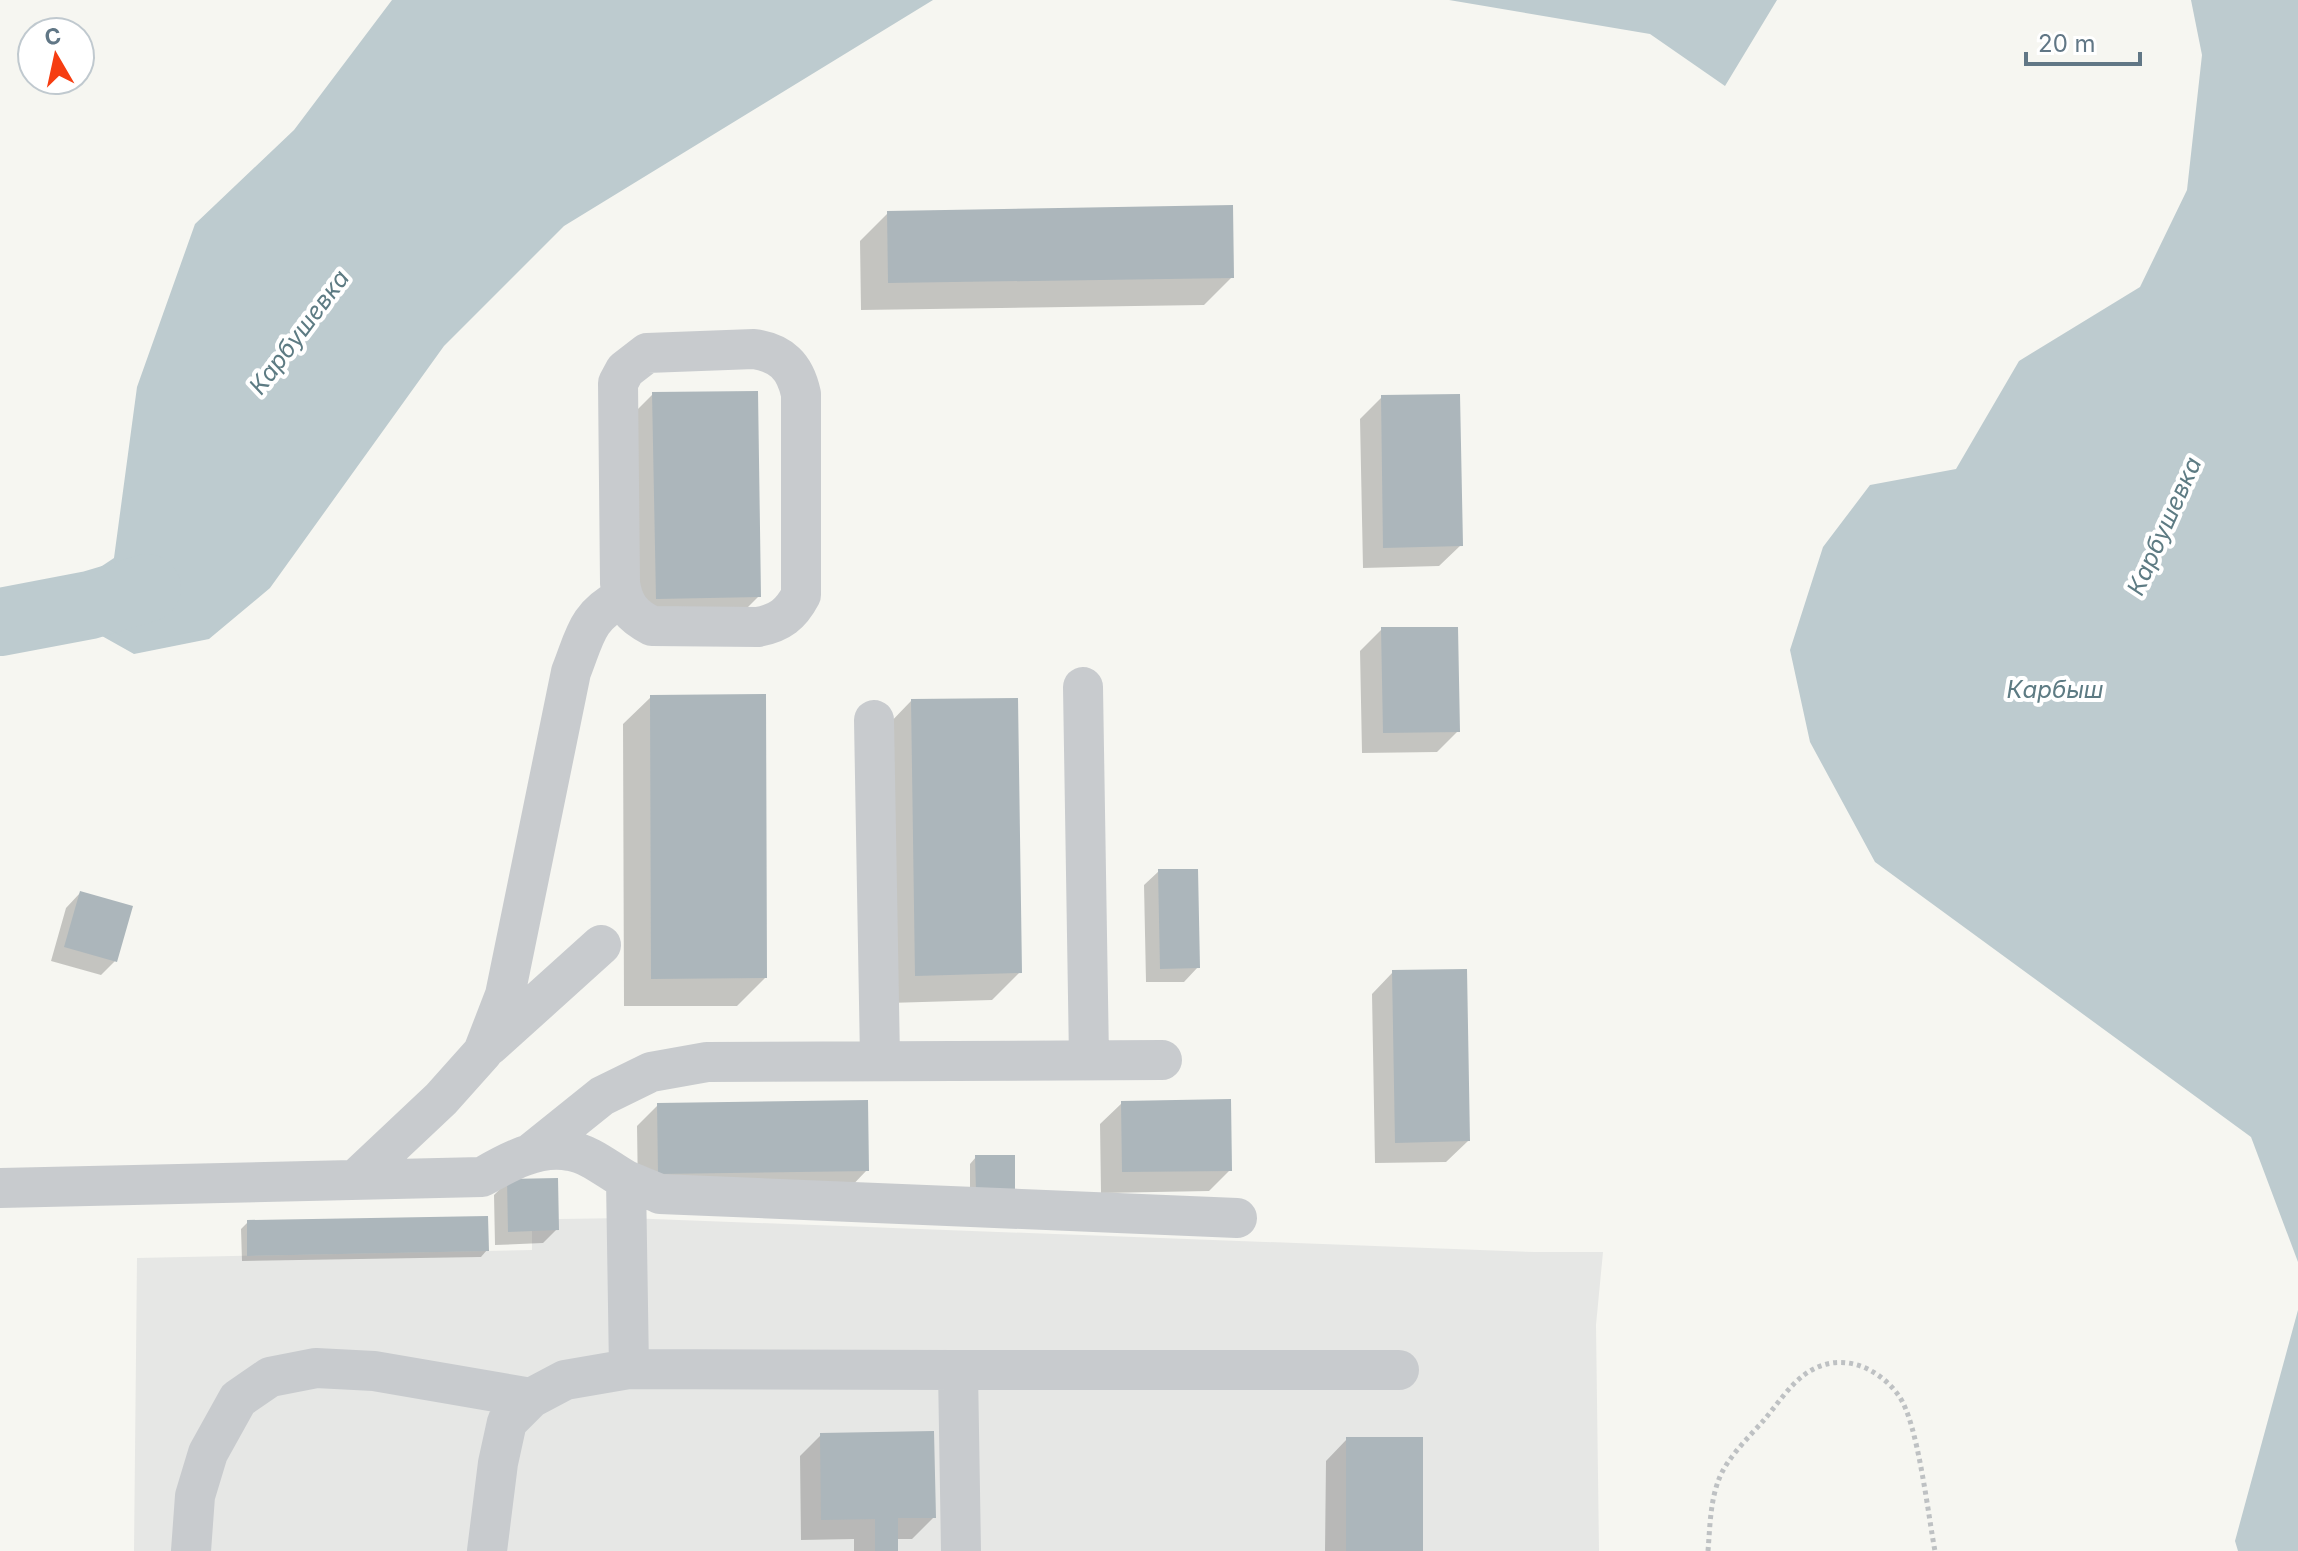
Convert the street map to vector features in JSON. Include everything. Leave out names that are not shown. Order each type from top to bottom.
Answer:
[{"type":"lane","points":[[754,349],[781,357],[798,379],[801,394],[803,581],[795,607],[785,617],[758,627],[666,628],[639,620],[622,598],[617,397],[618,383],[625,370],[647,353],[661,350],[754,349]]},
{"type":"lane","points":[[483,1052],[505,995],[571,672],[591,622],[601,608],[622,598]]},
{"type":"lane","points":[[1083,687],[1089,1059]]},
{"type":"lane","points":[[874,720],[880,1059]]},
{"type":"lane","points":[[355,1180],[441,1099],[483,1052],[601,945]]},
{"type":"lane","points":[[531,1153],[602,1096],[651,1072],[707,1062],[1162,1060]]},
{"type":"lane","points":[[0,1188],[482,1177],[509,1161],[531,1153],[570,1151],[660,1194],[1237,1218]]},
{"type":"lane","points":[[626,1180],[629,1369]]},
{"type":"lane","points":[[191,1551],[195,1496],[208,1453],[238,1399],[270,1377],[316,1368],[374,1371],[531,1398]]},
{"type":"lane","points":[[487,1551],[498,1463],[507,1422],[531,1398],[565,1380],[629,1369],[1399,1370]]},
{"type":"lane","points":[[958,1370],[961,1551]]},
{"type":"path","points":[[1708,1551],[1711,1506],[1720,1475],[1745,1441],[1803,1375],[1826,1362],[1852,1362],[1877,1374],[1900,1397],[1913,1429],[1935,1551]]},
{"type":"shaded area","points":[[627,1218],[1534,1252],[1603,1252],[1596,1325],[1599,1551],[134,1551],[137,1258],[532,1250],[532,1231],[559,1219]]},
{"type":"water","points":[[392,0],[933,0],[564,226],[444,346],[270,588],[209,639],[134,654],[45,604],[114,558],[137,387],[195,224],[294,130]]},
{"type":"water","points":[[1449,0],[1777,0],[1725,86],[1650,34]]},
{"type":"water","name":"Карбыш","points":[[2191,0],[2298,0],[2298,1262],[2251,1137],[1875,862],[1810,742],[1790,650],[1823,547],[1870,485],[1956,469],[2019,361],[2140,287],[2187,190],[2202,55]]},
{"type":"water","points":[[2298,1310],[2298,1551],[2238,1551],[2235,1541]]},
{"type":"building","points":[[1233,205],[1234,278],[888,283],[887,211]]},
{"type":"building","points":[[758,391],[761,597],[656,599],[652,392]]},
{"type":"building","points":[[1460,394],[1463,546],[1383,548],[1381,395]]},
{"type":"building","points":[[1381,627],[1458,627],[1460,732],[1383,733]]},
{"type":"building","points":[[766,694],[767,978],[651,979],[650,695]]},
{"type":"building","points":[[1018,698],[1022,973],[915,976],[911,699]]},
{"type":"building","points":[[1158,869],[1198,869],[1200,968],[1160,969]]},
{"type":"building","points":[[80,891],[133,906],[117,962],[64,947]]},
{"type":"building","points":[[1467,969],[1470,1141],[1395,1143],[1392,970]]},
{"type":"building","points":[[1231,1099],[1232,1171],[1122,1172],[1121,1101]]},
{"type":"building","points":[[868,1100],[869,1171],[658,1174],[657,1103]]},
{"type":"building","points":[[975,1155],[1015,1155],[1015,1191],[976,1191]]},
{"type":"building","points":[[558,1178],[559,1230],[508,1232],[507,1179]]},
{"type":"building","points":[[488,1216],[489,1251],[247,1256],[247,1220]]},
{"type":"building","points":[[934,1431],[936,1518],[898,1518],[898,1551],[875,1551],[875,1519],[821,1520],[820,1433]]},
{"type":"building","points":[[1346,1437],[1423,1437],[1423,1551],[1346,1551]]},
{"type":"waterway","name":"Карбушевка","points":[[0,622],[90,605],[147,588]]}]
